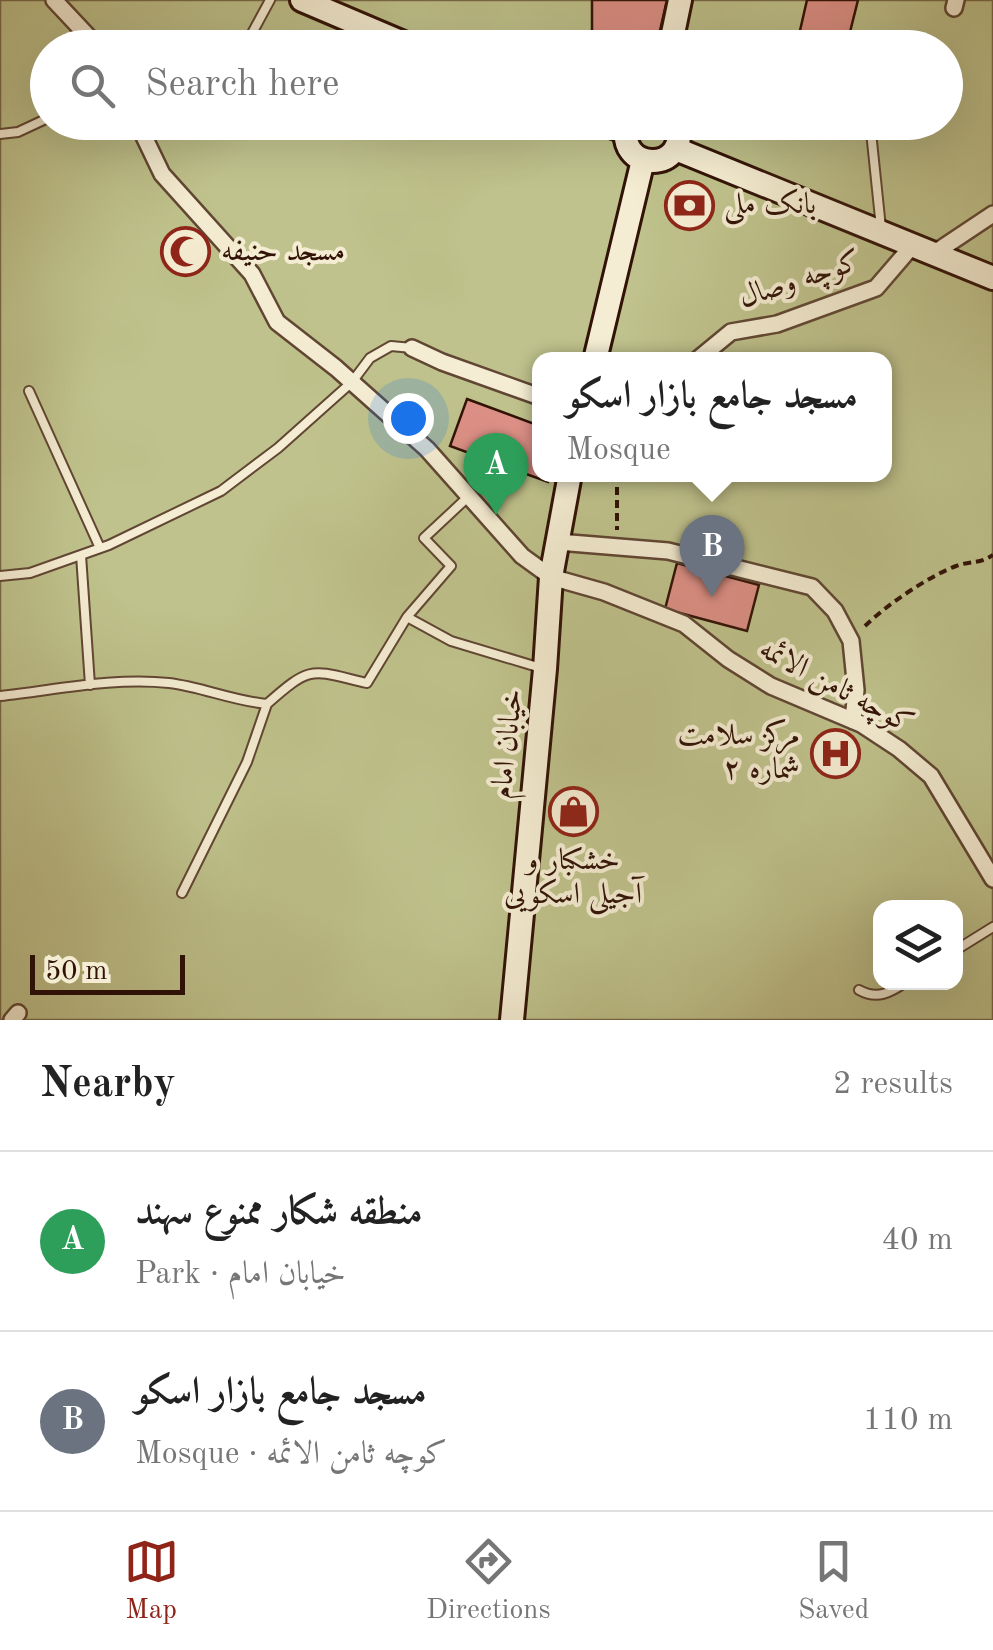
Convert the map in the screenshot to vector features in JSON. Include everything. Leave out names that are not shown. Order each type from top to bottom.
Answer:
[{"type":"street","points":[[54,0],[82,30]]},
{"type":"street","points":[[302,0],[373,30]]},
{"type":"street","points":[[674,30],[680,0]]},
{"type":"street","points":[[146,140],[162,174],[252,274],[278,322],[427,448],[522,556],[551,577]]},
{"type":"street","points":[[628,140],[629,149],[643,160],[662,160],[676,149],[678,140]]},
{"type":"street","points":[[676,149],[993,278]]},
{"type":"street","points":[[597,352],[643,160]]},
{"type":"street","name":"کوچه وصال","points":[[707,352],[731,332],[777,324],[876,288],[923,250],[993,214]]},
{"type":"street","points":[[412,348],[532,394]]},
{"type":"street","name":"خیابان امام","points":[[512,1020],[546,669],[551,577],[569,482]]},
{"type":"street","points":[[558,542],[668,550],[812,586],[835,611],[851,640],[856,690],[853,721]]},
{"type":"street","name":"کوچه ثامن الائمه","points":[[551,577],[604,592],[684,624],[771,686],[853,721],[900,748],[932,776],[993,878]]},
{"type":"lane","points":[[254,30],[270,0]]},
{"type":"lane","points":[[0,134],[30,126]]},
{"type":"lane","points":[[872,140],[881,232]]},
{"type":"lane","points":[[0,576],[30,573],[100,548],[220,491],[278,448],[352,382],[370,358],[391,346],[412,348]]},
{"type":"lane","points":[[29,390],[100,548]]},
{"type":"lane","points":[[182,892],[247,762],[267,704],[293,680],[316,671],[367,683],[407,617],[451,566],[424,538],[469,496]]},
{"type":"lane","points":[[81,555],[90,685]]},
{"type":"lane","points":[[407,617],[451,642],[546,669]]},
{"type":"lane","points":[[0,696],[90,685],[170,683],[267,704]]},
{"type":"lane","points":[[963,946],[993,927]]},
{"type":"lane","points":[[859,990],[868,995],[894,990]]},
{"type":"path","points":[[617,482],[618,548]]},
{"type":"path","points":[[851,640],[886,604],[954,566],[980,564],[993,555]]},
{"type":"green space","points":[[0,0],[993,0],[993,1020],[0,1020]]},
{"type":"building","points":[[592,0],[667,0],[660,30],[592,30]]},
{"type":"building","points":[[807,0],[858,0],[850,30],[800,30]]},
{"type":"building","points":[[467,399],[532,423],[532,476],[450,446]]},
{"type":"building","points":[[677,563],[759,585],[747,631],[665,609]]},
{"type":"place","name":"بانک ملی","points":[[689,205]]},
{"type":"place","name":"مسجد حنیفه","points":[[186,252]]},
{"type":"place","name":"منطقه شکار ممنوع سهند","points":[[496,515]]},
{"type":"place","name":"مسجد جامع بازار اسکو","points":[[712,597]]},
{"type":"place","name":"مرکز سلامت شماره ۲","points":[[835,753]]},
{"type":"place","name":"خشکبار و آجیلی اسکویی","points":[[573,812]]}]
